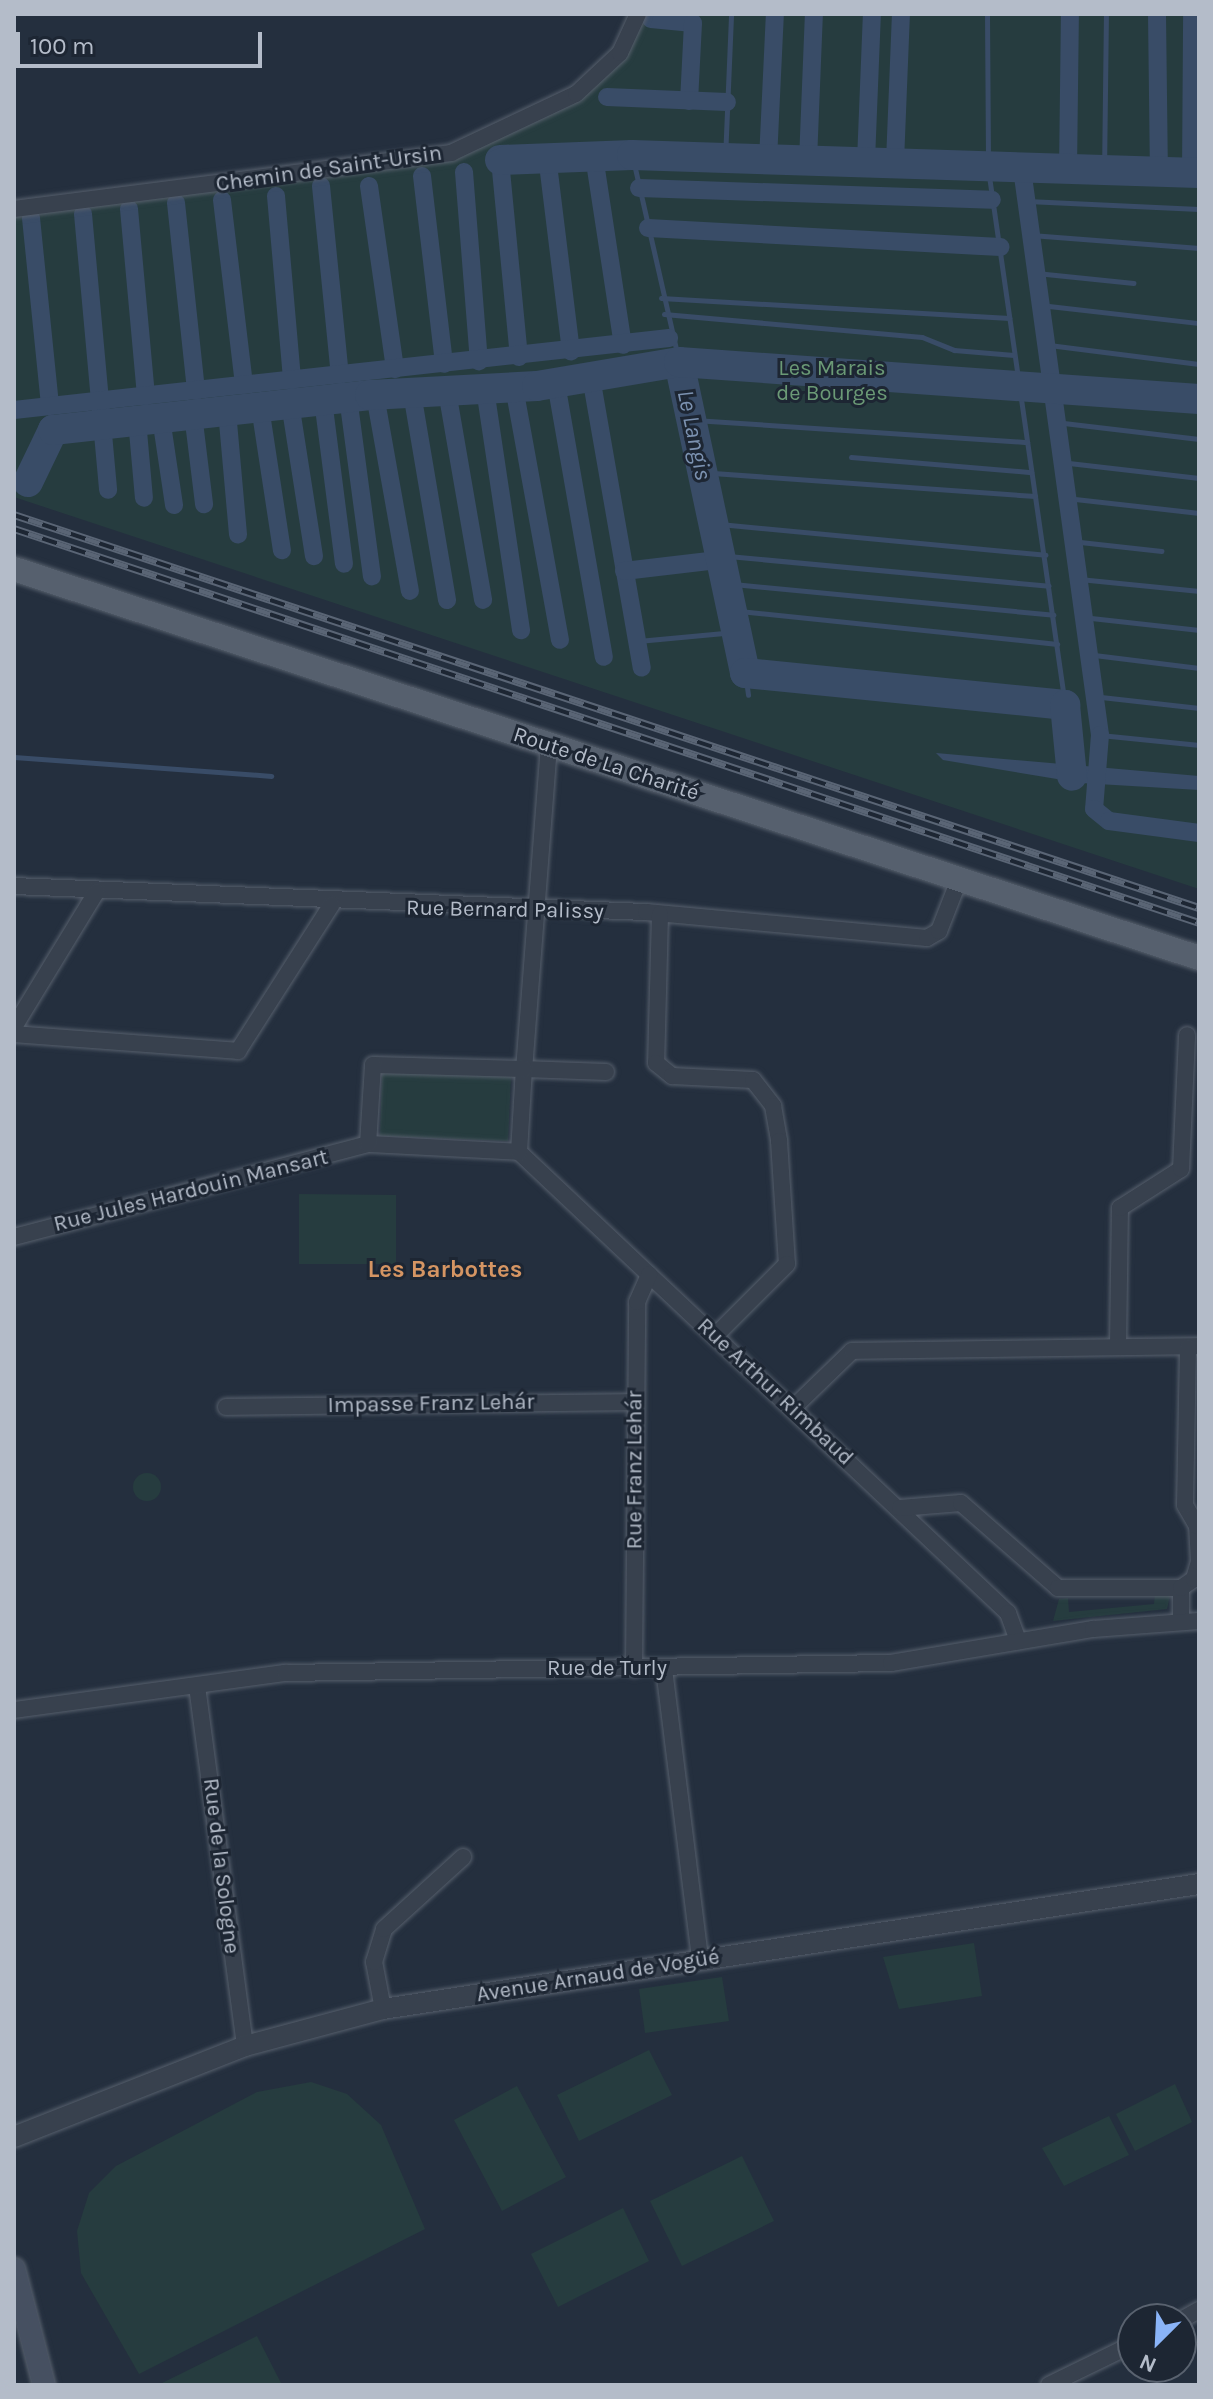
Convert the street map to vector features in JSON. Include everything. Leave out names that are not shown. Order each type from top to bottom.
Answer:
[{"type":"main road","name":"Route de La Charité","points":[[18,570],[1199,958]]},
{"type":"main road","points":[[14,2269],[44,2385]]},
{"type":"street","name":"Chemin de Saint-Ursin","points":[[14,209],[451,153],[576,94],[620,53],[638,14]]},
{"type":"street","points":[[519,1152],[533,912],[549,745]]},
{"type":"street","name":"Rue Bernard Palissy","points":[[14,886],[332,904],[660,914],[927,938],[939,931],[959,880]]},
{"type":"street","points":[[14,1027],[97,891]]},
{"type":"street","points":[[14,1034],[238,1051],[332,904]]},
{"type":"street","points":[[660,914],[656,1063],[672,1076],[753,1080],[773,1106],[779,1141],[787,1264],[715,1336]]},
{"type":"street","points":[[1118,1347],[1120,1208],[1181,1169],[1187,1035]]},
{"type":"street","points":[[368,1144],[373,1065],[606,1072]]},
{"type":"street","name":"Rue Jules Hardouin Mansart","points":[[14,1237],[368,1144],[519,1152]]},
{"type":"street","name":"Rue Arthur Rimbaud","points":[[519,1152],[1008,1613],[1018,1641]]},
{"type":"street","name":"Rue Franz Lehár","points":[[634,1669],[637,1302],[649,1275]]},
{"type":"street","points":[[792,1409],[852,1351],[1193,1346],[1185,1505],[1197,1526],[1199,1562],[1194,1579],[1181,1588],[1058,1588],[961,1503],[900,1508]]},
{"type":"street","name":"Impasse Franz Lehár","points":[[226,1407],[635,1402]]},
{"type":"street","points":[[1181,1588],[1181,1621]]},
{"type":"street","name":"Rue de Turly","points":[[14,1710],[285,1673],[891,1663],[1018,1641],[1199,1621]]},
{"type":"street","points":[[664,1669],[700,1960]]},
{"type":"street","name":"Rue de la Sologne","points":[[197,1686],[245,2046]]},
{"type":"street","points":[[383,2009],[374,1962],[380,1937],[463,1857]]},
{"type":"street","name":"Avenue Arnaud de Vogüé","points":[[14,2137],[245,2046],[383,2009],[1199,1884]]},
{"type":"street","points":[[1049,2385],[1117,2352]]},
{"type":"green space","name":"Les Marais de Bourges","points":[[634,14],[1199,14],[1199,889],[14,497],[14,203],[459,144],[570,96],[620,53]]},
{"type":"green space","points":[[382,1070],[511,1076],[508,1141],[380,1136]]},
{"type":"green space","points":[[299,1194],[396,1195],[396,1264],[299,1264]]},
{"type":"green space","points":[[147,1473],[157,1477],[161,1487],[157,1497],[147,1501],[137,1497],[133,1487],[137,1477]]},
{"type":"green space","points":[[1155,1593],[1170,1596],[1167,1609],[1053,1621],[1059,1599],[1068,1598],[1069,1612],[1154,1604]]},
{"type":"green space","points":[[974,1943],[982,1996],[899,2009],[883,1957]]},
{"type":"green space","points":[[722,1977],[729,2021],[645,2033],[639,1989]]},
{"type":"green space","points":[[649,2050],[672,2095],[579,2141],[557,2095]]},
{"type":"green space","points":[[311,2082],[347,2094],[381,2125],[425,2229],[139,2374],[81,2273],[77,2231],[89,2193],[116,2166],[257,2092]]},
{"type":"green space","points":[[1175,2084],[1192,2122],[1135,2151],[1116,2114]]},
{"type":"green space","points":[[517,2086],[566,2177],[502,2211],[454,2120]]},
{"type":"green space","points":[[1109,2116],[1129,2155],[1064,2186],[1042,2148]]},
{"type":"green space","points":[[742,2156],[774,2221],[682,2266],[650,2201]]},
{"type":"green space","points":[[623,2208],[649,2261],[558,2307],[531,2254]]},
{"type":"green space","points":[[257,2336],[282,2385],[158,2385]]},
{"type":"water","points":[[936,753],[1199,776],[1199,790],[1081,783],[943,760]]},
{"type":"waterway","points":[[725,159],[731,14]]},
{"type":"waterway","points":[[768,160],[775,14]]},
{"type":"waterway","points":[[808,161],[814,14]]},
{"type":"waterway","points":[[866,161],[872,14]]},
{"type":"waterway","points":[[895,162],[901,14]]},
{"type":"waterway","points":[[987,14],[988,169],[1065,705]]},
{"type":"waterway","points":[[1068,171],[1070,14]]},
{"type":"waterway","points":[[1104,174],[1106,14]]},
{"type":"waterway","points":[[1157,14],[1159,174]]},
{"type":"waterway","points":[[1191,173],[1192,14]]},
{"type":"waterway","points":[[651,19],[693,23],[689,101]]},
{"type":"waterway","points":[[607,97],[727,102]]},
{"type":"waterway","points":[[632,155],[679,362]]},
{"type":"waterway","points":[[500,160],[632,155],[1199,173]]},
{"type":"waterway","points":[[547,156],[571,352]]},
{"type":"waterway","points":[[594,156],[623,345]]},
{"type":"waterway","points":[[500,160],[519,357]]},
{"type":"waterway","points":[[1022,169],[1100,735],[1094,809],[1109,821],[1199,833]]},
{"type":"waterway","points":[[464,172],[479,361]]},
{"type":"waterway","points":[[422,176],[444,364]]},
{"type":"waterway","points":[[321,186],[340,375]]},
{"type":"waterway","points":[[369,186],[395,369]]},
{"type":"waterway","points":[[639,188],[992,200]]},
{"type":"waterway","points":[[276,196],[292,380]]},
{"type":"waterway","points":[[222,200],[244,385]]},
{"type":"waterway","points":[[1027,201],[1199,209]]},
{"type":"waterway","points":[[176,203],[196,391]]},
{"type":"waterway","points":[[129,209],[146,396]]},
{"type":"waterway","points":[[83,214],[108,490]]},
{"type":"waterway","points":[[31,218],[50,406]]},
{"type":"waterway","points":[[648,228],[1000,247]]},
{"type":"waterway","points":[[1031,235],[1199,248]]},
{"type":"waterway","points":[[1036,273],[1133,283]]},
{"type":"waterway","points":[[661,298],[1009,318]]},
{"type":"waterway","points":[[1040,305],[1199,323]]},
{"type":"waterway","points":[[664,314],[922,337],[954,350],[1014,355]]},
{"type":"waterway","points":[[14,410],[669,338]]},
{"type":"waterway","points":[[1041,344],[1199,364]]},
{"type":"waterway","name":"Le Langis","points":[[679,362],[745,673],[1065,705],[1072,776]]},
{"type":"waterway","name":"Le Langis","points":[[28,482],[53,430],[370,395],[537,386],[679,362],[1199,399]]},
{"type":"waterway","points":[[591,377],[642,668]]},
{"type":"waterway","points":[[556,383],[604,657]]},
{"type":"waterway","points":[[514,387],[560,640]]},
{"type":"waterway","points":[[485,389],[521,630]]},
{"type":"waterway","points":[[447,391],[483,600]]},
{"type":"waterway","points":[[412,393],[447,600]]},
{"type":"waterway","points":[[375,395],[410,591]]},
{"type":"waterway","points":[[348,397],[372,576]]},
{"type":"waterway","points":[[323,400],[344,564]]},
{"type":"waterway","points":[[290,403],[314,556]]},
{"type":"waterway","points":[[260,407],[282,550]]},
{"type":"waterway","points":[[227,411],[238,535]]},
{"type":"waterway","points":[[193,414],[204,504]]},
{"type":"waterway","points":[[161,418],[174,505]]},
{"type":"waterway","points":[[137,420],[144,498]]},
{"type":"waterway","points":[[694,420],[1027,442]]},
{"type":"waterway","points":[[1055,422],[1199,439]]},
{"type":"waterway","points":[[851,457],[1031,472]]},
{"type":"waterway","points":[[1060,462],[1199,478]]},
{"type":"waterway","points":[[699,472],[1035,496]]},
{"type":"waterway","points":[[1066,498],[1199,513]]},
{"type":"waterway","points":[[709,523],[1045,555]]},
{"type":"waterway","points":[[1071,541],[1161,551]]},
{"type":"waterway","points":[[717,555],[1049,586]]},
{"type":"waterway","points":[[624,571],[717,560]]},
{"type":"waterway","points":[[1079,579],[1199,591]]},
{"type":"waterway","points":[[723,583],[1053,615]]},
{"type":"waterway","points":[[729,610],[1057,644]]},
{"type":"waterway","points":[[1082,617],[1199,630]]},
{"type":"waterway","points":[[638,641],[735,632]]},
{"type":"waterway","points":[[1086,654],[1199,668]]},
{"type":"waterway","points":[[745,673],[748,695]]},
{"type":"waterway","points":[[1092,696],[1199,708]]},
{"type":"waterway","points":[[1100,735],[1199,745]]},
{"type":"waterway","points":[[14,757],[271,776]]},
{"type":"railway","points":[[14,515],[1199,908]]},
{"type":"railway","points":[[14,529],[1199,923]]},
{"type":"district","name":"Les Barbottes","points":[[445,1270]]}]
